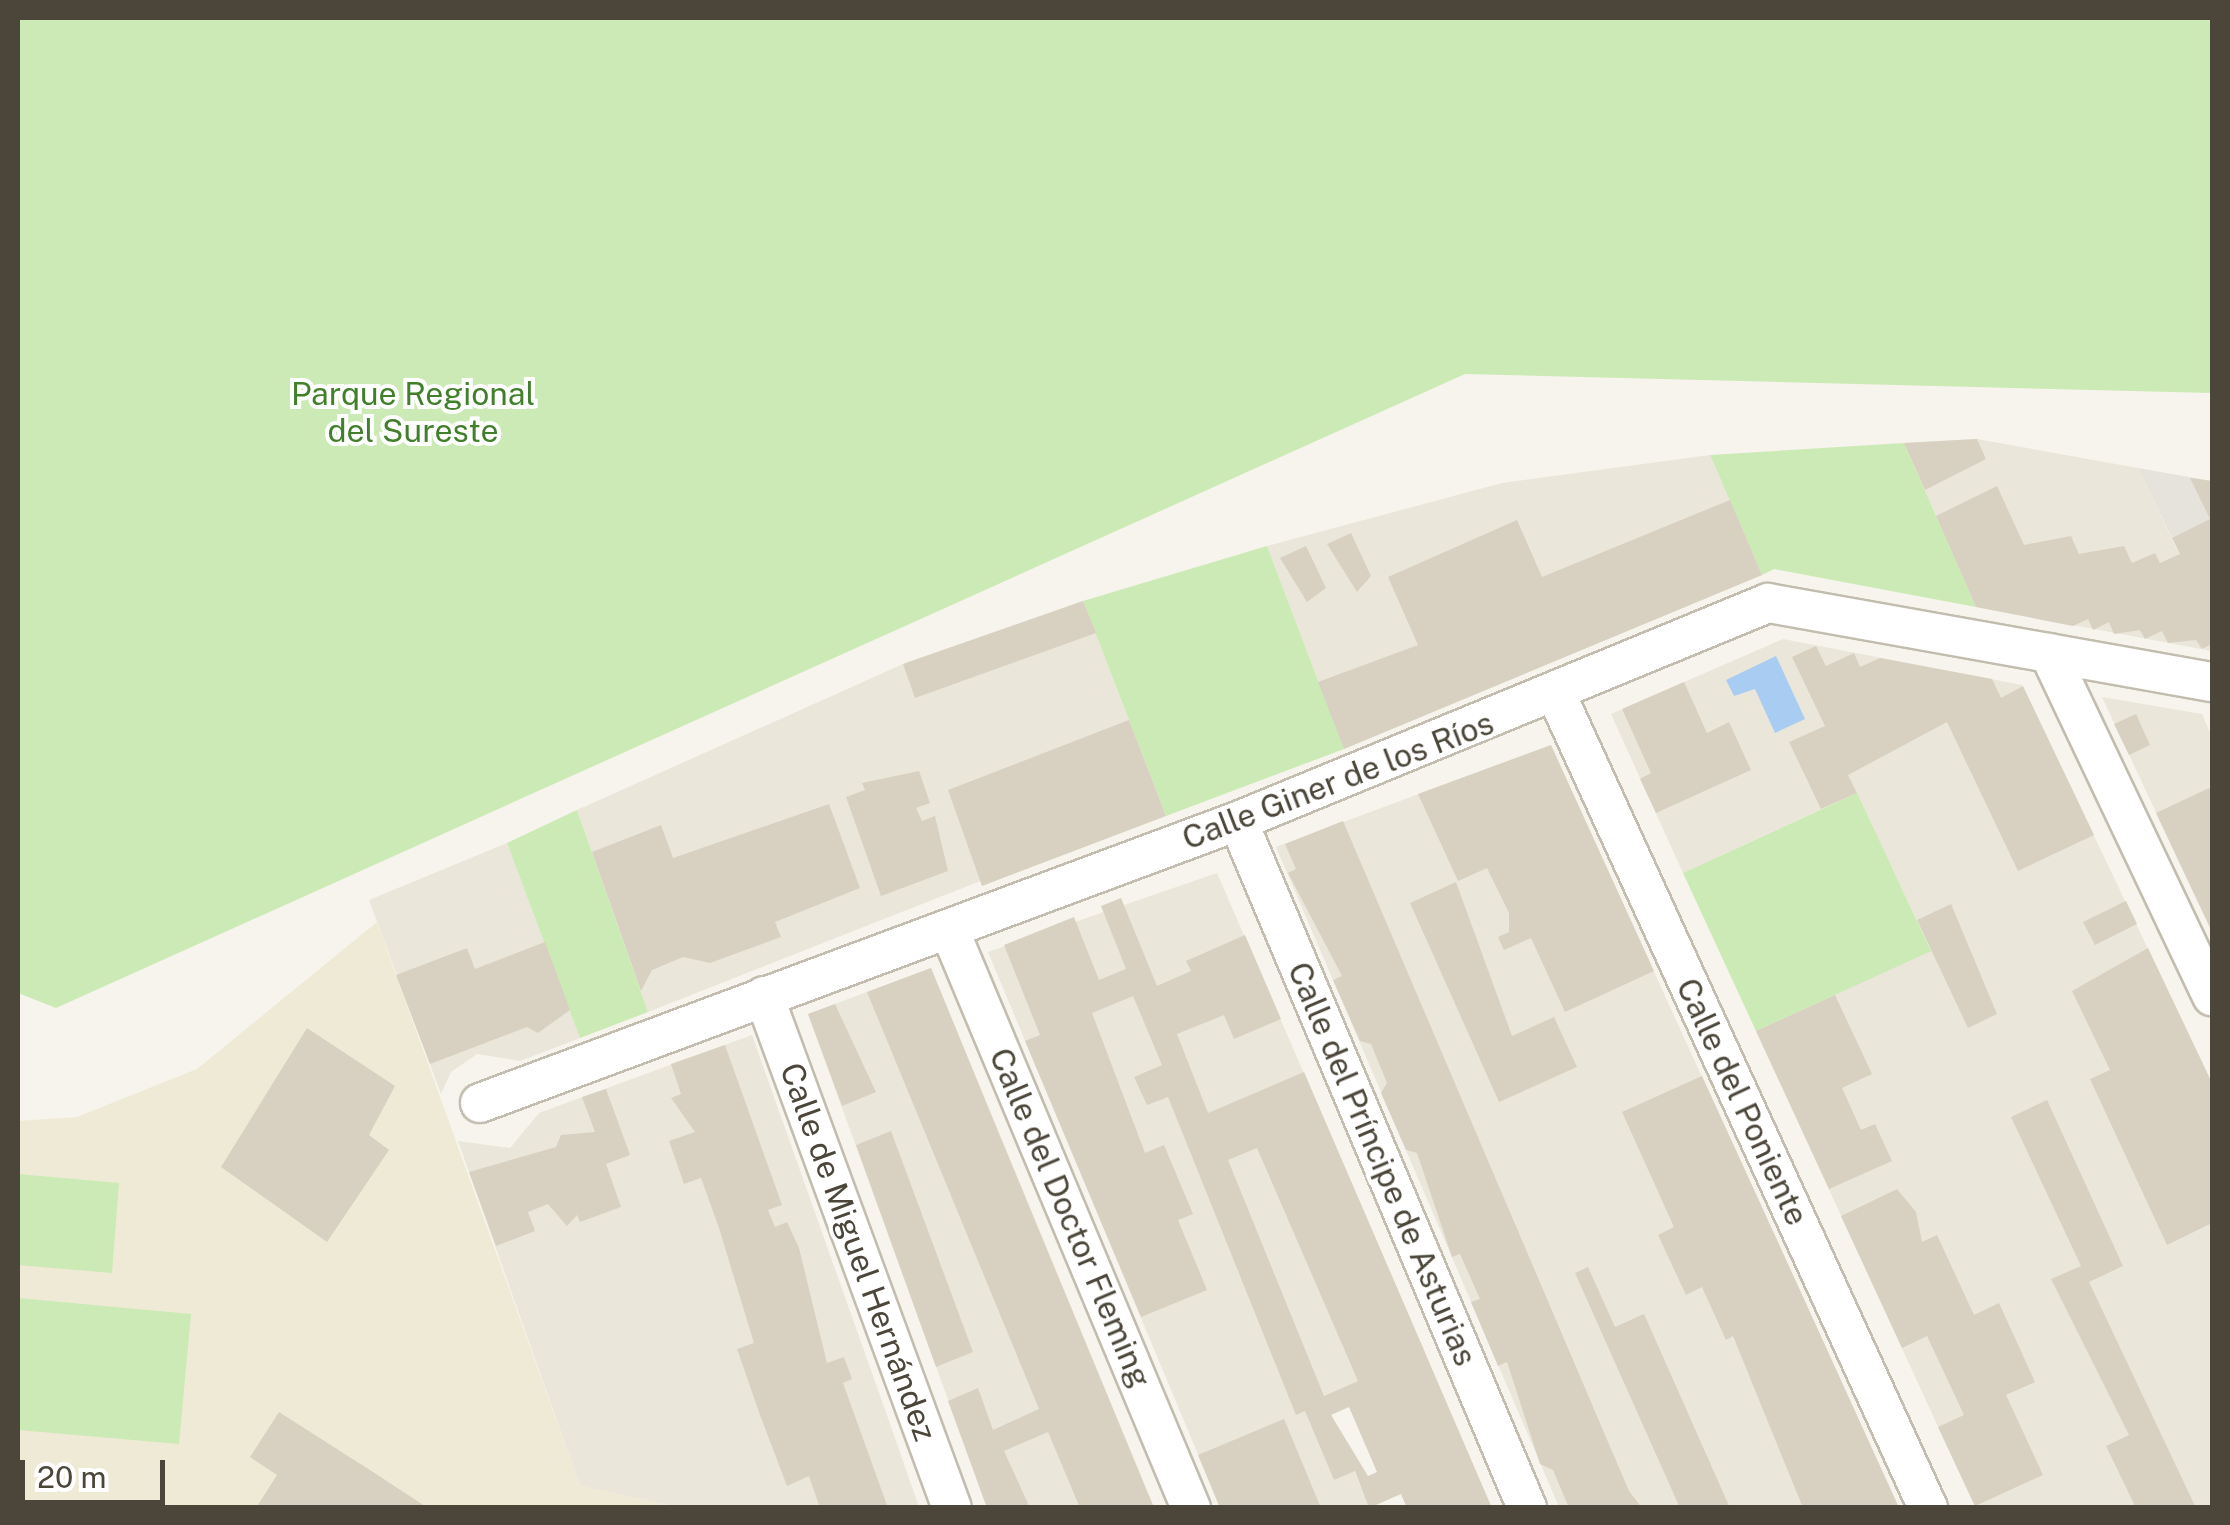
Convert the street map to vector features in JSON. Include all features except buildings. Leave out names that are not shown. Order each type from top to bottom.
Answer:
[{"type":"street","name":"Calle Giner de los Ríos","points":[[480,1103],[1238,821],[1557,696],[1768,603],[2212,682]]},
{"type":"street","points":[[2049,653],[2212,996]]},
{"type":"street","name":"Calle del Poniente","points":[[1557,696],[1928,1508]]},
{"type":"street","name":"Calle del Príncipe de Asturias","points":[[1238,821],[1527,1508]]},
{"type":"street","name":"Calle del Doctor Fleming","points":[[949,929],[1191,1508]]},
{"type":"street","name":"Calle de Miguel Hernández","points":[[764,996],[952,1508]]},
{"type":"shaded area","points":[[1977,439],[2138,468],[2212,623],[2212,651],[1976,607],[1904,443]]},
{"type":"shaded area","points":[[1710,455],[1762,575],[1344,749],[1267,546],[1502,483]]},
{"type":"shaded area","points":[[2138,468],[2212,481],[2212,623],[2172,538]]},
{"type":"shaded area","points":[[1083,601],[1163,809],[648,1012],[577,810],[903,664]]},
{"type":"shaded area","points":[[1783,639],[2022,685],[2212,1083],[2212,1507],[1975,1507],[1756,1031],[1931,950],[1856,793],[1683,873],[1611,714]]},
{"type":"shaded area","points":[[2102,697],[2202,714],[2212,737],[2212,932]]},
{"type":"shaded area","points":[[1551,745],[1899,1507],[1559,1507],[1276,847]]},
{"type":"shaded area","points":[[507,843],[580,1038],[520,1061],[477,1054],[451,1072],[441,1094],[369,900]]},
{"type":"shaded area","points":[[1217,873],[1425,1352],[1324,1396],[1369,1507],[1220,1507],[988,952]]},
{"type":"shaded area","points":[[377,922],[580,1486],[677,1507],[18,1508],[18,1121],[77,1117],[197,1069]]},
{"type":"shaded area","points":[[931,968],[1154,1507],[987,1507],[808,1014]]},
{"type":"shaded area","points":[[752,1035],[919,1507],[677,1507],[580,1486],[458,1141],[510,1148],[539,1113]]},
{"type":"green space","name":"Parque Regional del Sureste","points":[[18,18],[2212,18],[2212,393],[1465,374],[56,1008],[18,993]]},
{"type":"green space","points":[[1904,443],[1976,607],[1774,569],[1762,575],[1710,455]]},
{"type":"green space","points":[[1267,546],[1344,749],[1166,816],[1083,601]]},
{"type":"green space","points":[[1857,793],[1931,951],[1756,1031],[1683,873]]},
{"type":"green space","points":[[577,810],[648,1012],[580,1038],[507,843]]},
{"type":"green space","points":[[18,1174],[119,1183],[112,1273],[18,1265]]},
{"type":"green space","points":[[18,1298],[191,1314],[179,1444],[18,1430]]},
{"type":"water","points":[[1776,656],[1805,719],[1775,733],[1755,689],[1734,696],[1726,680]]}]
